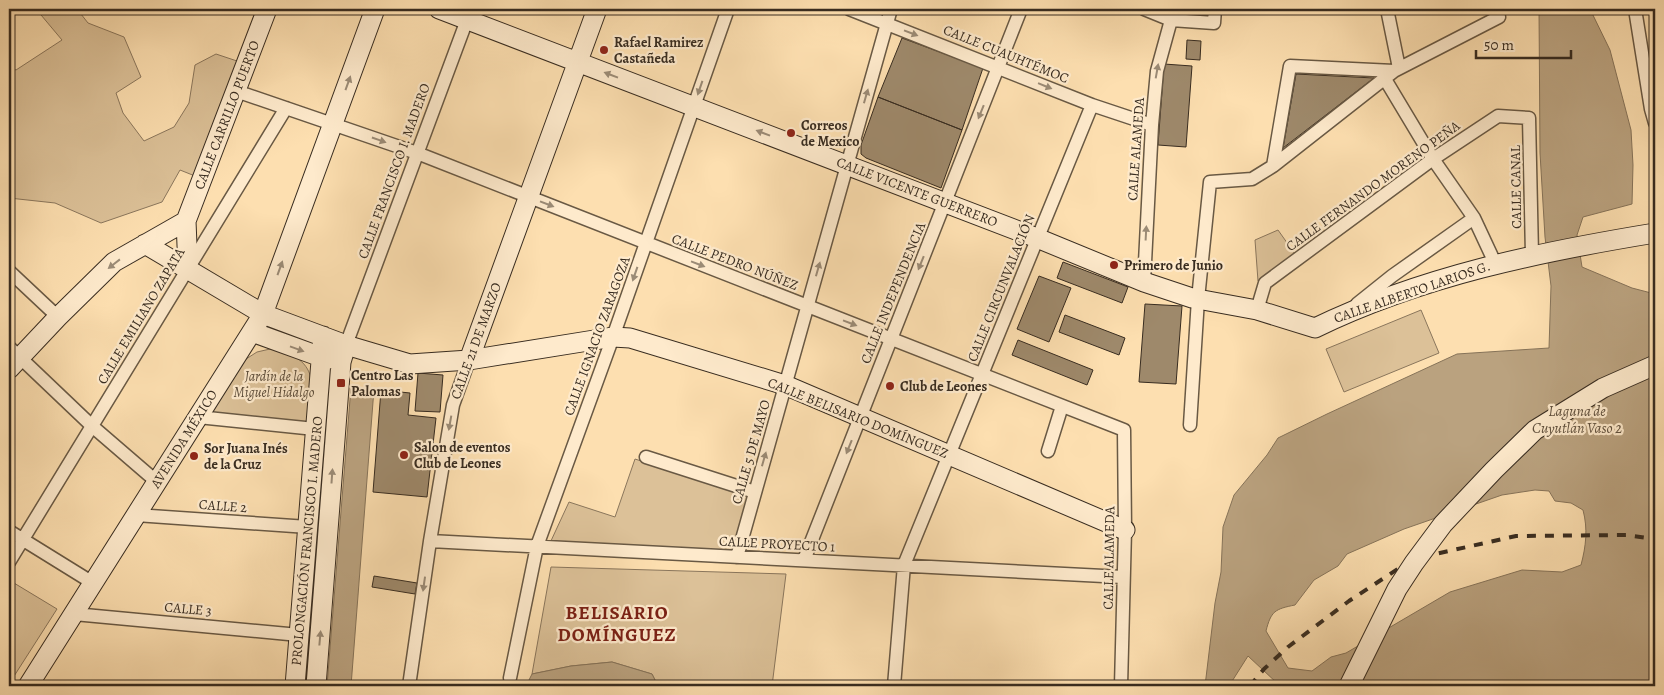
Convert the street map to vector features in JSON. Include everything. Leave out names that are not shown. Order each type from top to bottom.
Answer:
[{"type":"street","name":"CALLE CARRILLO PUERTO","points":[[188,269],[186,221],[268,9]]},
{"type":"street","name":"AVENIDA MÉXICO","points":[[14,686],[136,515],[153,480],[198,417],[252,332],[258,311],[333,125],[375,9]]},
{"type":"street","name":"CALLE VICENTE GUERRERO","points":[[439,9],[469,14],[578,62],[1038,238],[1144,282],[1198,299]]},
{"type":"street","name":"CALLE 21 DE MARZO","points":[[409,686],[430,541],[453,405],[597,9]]},
{"type":"street","name":"CALLE IGNACIO ZARAGOZA","points":[[510,678],[537,546],[613,337],[728,9]]},
{"type":"street","name":"CALLE CUAUHTÉMOC","points":[[849,9],[1000,67],[1092,105],[1152,125]]},
{"type":"street","name":"CALLE 5 DE MAYO","points":[[737,557],[891,9]]},
{"type":"street","name":"CALLE INDEPENDENCIA","points":[[804,560],[1022,9]]},
{"type":"street","points":[[1144,9],[1171,20],[1214,23],[1214,9]]},
{"type":"street","points":[[1387,9],[1393,73],[1433,159],[1474,218],[1495,263]]},
{"type":"street","points":[[1638,9],[1655,123]]},
{"type":"street","name":"CALLE FRANCISCO I. MADERO","points":[[344,352],[469,14]]},
{"type":"street","points":[[1190,425],[1198,299],[1210,182],[1252,179],[1273,166],[1393,73],[1499,17]]},
{"type":"street","name":"CALLE ALAMEDA","points":[[1144,282],[1156,71],[1171,20]]},
{"type":"street","points":[[1273,166],[1290,66],[1393,73]]},
{"type":"street","name":"CALLE PEDRO NÚÑEZ","points":[[236,91],[417,153],[1124,430]]},
{"type":"street","name":"CALLE CIRCUNVALACIÓN","points":[[894,686],[904,566],[1092,105]]},
{"type":"street","name":"CALLE EMILIANO ZAPATA","points":[[9,562],[286,108]]},
{"type":"street","name":"CALLE FERNANDO MORENO PEÑA","points":[[1257,310],[1265,283],[1433,159],[1498,116],[1529,118]]},
{"type":"street","name":"CALLE CANAL","points":[[1529,118],[1536,255]]},
{"type":"street","points":[[1348,311],[1392,276],[1474,218]]},
{"type":"street","points":[[153,480],[12,358],[58,317],[114,262],[186,221]]},
{"type":"street","name":"CALLE ALBERTO LARIOS G.","points":[[1198,299],[1257,310],[1315,328],[1348,311],[1461,272],[1582,245],[1655,233]]},
{"type":"street","points":[[145,244],[258,311],[323,336],[344,352]]},
{"type":"street","points":[[9,272],[58,317]]},
{"type":"street","name":"AVENIDA MÉXICO","points":[[28,686],[74,614],[89,580],[258,311]]},
{"type":"street","points":[[252,332],[321,358],[344,352]]},
{"type":"street","name":"PROLONGACIÓN FRANCISCO I. MADERO","points":[[295,686],[323,336]]},
{"type":"street","name":"CALLE BELISARIO DOMÍNGUEZ","points":[[344,352],[379,356],[410,364],[469,360],[613,337],[630,338],[785,385],[1125,530]]},
{"type":"street","name":"PROLONGACIÓN FRANCISCO I. MADERO","points":[[316,686],[344,352]]},
{"type":"street","points":[[1349,686],[1397,589],[1414,563],[1443,524],[1494,470],[1535,430],[1603,388],[1655,365]]},
{"type":"street","points":[[1048,451],[1062,406]]},
{"type":"street","points":[[198,417],[316,429]]},
{"type":"street","name":"CALLE ALAMEDA","points":[[1121,686],[1125,530],[1124,430]]},
{"type":"street","points":[[646,457],[755,492]]},
{"type":"street","name":"CALLE 2","points":[[136,515],[308,527]]},
{"type":"street","points":[[9,531],[89,580]]},
{"type":"street","name":"CALLE PROYECTO 1","points":[[430,541],[1124,577]]},
{"type":"street","name":"CALLE 3","points":[[74,614],[299,635]]},
{"type":"green space","points":[[36,9],[77,9],[88,23],[124,37],[141,77],[116,93],[123,113],[144,141],[174,127],[189,103],[195,65],[216,54],[240,62],[200,178],[180,170],[162,202],[101,223],[55,203],[9,198],[9,67],[16,70],[62,40]]},
{"type":"green space","points":[[1278,230],[1295,254],[1258,281],[1255,240]]},
{"type":"green space","points":[[1421,310],[1439,353],[1344,392],[1326,349]]},
{"type":"green space","name":"Jardín de la Miguel Hidalgo","points":[[270,349],[294,356],[304,364],[310,375],[311,385],[307,423],[210,412],[246,359],[257,352]]},
{"type":"green space","points":[[635,459],[750,496],[731,556],[550,543],[569,502],[615,517]]},
{"type":"green space","points":[[551,567],[786,574],[772,686],[658,686],[652,674],[612,662],[571,666],[532,674]]},
{"type":"green space","points":[[9,580],[57,609],[9,684]]},
{"type":"water","name":"Laguna de Cuyutlán Vaso 2","points":[[1539,9],[1590,9],[1610,50],[1631,130],[1633,165],[1632,204],[1583,217],[1577,235],[1582,267],[1632,288],[1655,294],[1655,686],[1276,686],[1278,684],[1248,656],[1229,686],[1205,686],[1215,603],[1221,572],[1223,527],[1234,495],[1267,455],[1278,438],[1457,354],[1549,348],[1551,286],[1545,237],[1540,153]],"holes":[[[1535,490],[1549,491],[1555,501],[1571,503],[1583,510],[1586,538],[1581,565],[1562,572],[1522,570],[1450,592],[1346,653],[1331,657],[1312,671],[1288,668],[1266,631],[1270,619],[1275,612],[1295,605],[1314,580],[1338,566],[1347,554],[1404,529],[1502,495]]]},
{"type":"water","points":[[351,387],[374,389],[351,686],[327,686]]},
{"type":"water","points":[[612,662],[652,674],[658,686],[526,686],[532,674],[571,666]]},
{"type":"building","points":[[902,38],[983,68],[962,130],[878,97]]},
{"type":"building","points":[[1187,40],[1201,41],[1200,60],[1186,59]]},
{"type":"building","points":[[1164,64],[1192,66],[1186,147],[1158,145]]},
{"type":"building","points":[[1296,74],[1374,78],[1283,148]]},
{"type":"building","points":[[878,97],[962,130],[941,188],[866,158],[861,154],[861,145]]},
{"type":"building","points":[[1063,262],[1128,287],[1122,303],[1057,278]]},
{"type":"building","points":[[1039,276],[1071,288],[1049,342],[1017,329]]},
{"type":"building","points":[[1145,304],[1182,306],[1176,384],[1139,382]]},
{"type":"building","points":[[1065,315],[1125,338],[1119,355],[1059,332]]},
{"type":"building","points":[[1018,340],[1093,370],[1087,385],[1012,355]]},
{"type":"building","points":[[418,373],[443,375],[440,412],[415,411]]},
{"type":"building","name":"Salon de eventos Club de Leones","points":[[381,390],[410,393],[408,415],[436,418],[427,497],[373,492]]},
{"type":"building","points":[[374,576],[417,583],[415,594],[372,587]]},
{"type":"railway","points":[[1250,686],[1264,669],[1288,647],[1349,601],[1413,559],[1516,536],[1626,535],[1655,539]]},
{"type":"place","name":"Rafael Ramirez Castañeda","points":[[604,50]]},
{"type":"place","name":"Correos de Mexico","points":[[791,133]]},
{"type":"place","name":"Primero de Junio","points":[[1114,265]]},
{"type":"place","name":"Centro Las Palomas","points":[[341,383]]},
{"type":"place","name":"Club de Leones","points":[[890,386]]},
{"type":"place","name":"Salon de eventos Club de Leones","points":[[404,455]]},
{"type":"place","name":"Sor Juana Inés de la Cruz","points":[[194,456]]},
{"type":"district","name":"BELISARIO DOMÍNGUEZ","points":[[617,624]]}]
